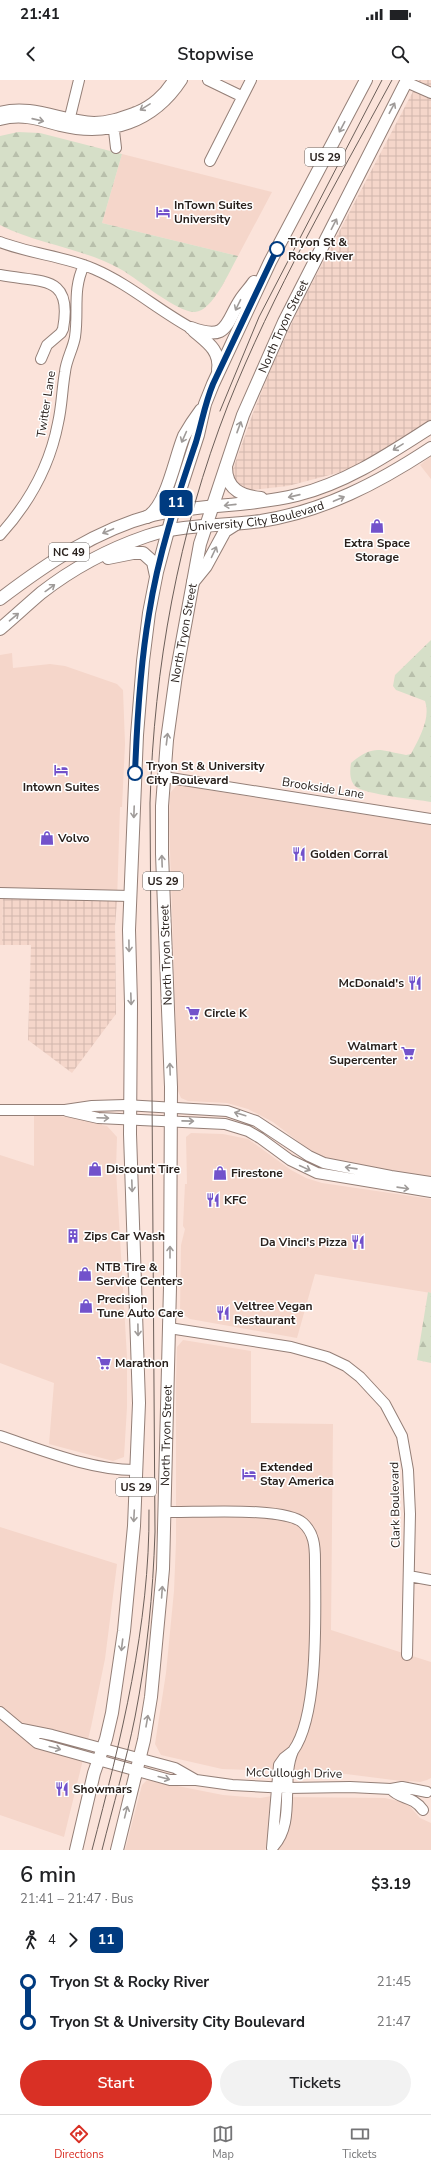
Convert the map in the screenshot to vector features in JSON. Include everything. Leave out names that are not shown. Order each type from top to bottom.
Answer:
[{"type":"main road","name":"US 29","points":[[270,262],[366,80]]},
{"type":"main road","name":"North Tryon Street","points":[[117,1850],[138,1765],[151,1697],[156,1660],[163,1570],[169,1328],[170,1108],[162,854],[164,777],[172,703],[185,621],[191,588],[211,507],[261,372],[284,322],[406,81]]},
{"type":"main road","points":[[191,328],[207,333],[225,328],[231,321],[240,300],[270,262]]},
{"type":"main road","points":[[168,531],[198,435],[205,404],[218,372],[270,262]]},
{"type":"main road","points":[[191,328],[216,353],[219,362],[218,372]]},
{"type":"main road","name":"NC 49","points":[[145,518],[152,514],[161,501],[185,435],[205,404]]},
{"type":"main road","name":"University City Boulevard","points":[[0,599],[74,548],[114,529],[145,518],[173,512],[276,500],[311,491],[343,478],[381,458],[431,426]]},
{"type":"main road","name":"University City Boulevard","points":[[0,629],[41,593],[84,565],[135,541],[168,531],[236,524],[290,515],[338,500],[376,482],[431,448]]},
{"type":"main road","points":[[226,464],[227,479],[231,486],[238,492],[252,497],[276,500]]},
{"type":"main road","points":[[191,588],[206,566],[225,531],[236,524]]},
{"type":"main road","name":"US 29","points":[[76,1850],[112,1713],[122,1644],[134,1526],[139,1392],[130,1119],[130,896],[137,735],[143,661],[149,613],[168,531]]},
{"type":"main road","points":[[84,565],[108,558],[142,553],[153,562],[156,579]]},
{"type":"street","points":[[69,123],[79,80]]},
{"type":"street","points":[[114,124],[142,109],[159,97],[173,80]]},
{"type":"street","points":[[0,112],[32,110],[93,130],[142,118],[156,110],[176,90],[182,80]]},
{"type":"street","points":[[208,80],[241,96]]},
{"type":"street","points":[[210,161],[241,96],[251,80]]},
{"type":"street","points":[[406,81],[431,93]]},
{"type":"street","points":[[0,120],[23,117],[69,123]]},
{"type":"street","points":[[114,124],[116,148]]},
{"type":"street","points":[[0,242],[22,250],[84,265],[113,279],[191,328]]},
{"type":"street","name":"Twitter Lane","points":[[0,535],[28,498],[37,482],[54,443],[61,407],[64,373],[74,338],[77,279],[84,265]]},
{"type":"street","points":[[0,275],[54,284],[63,294],[65,302],[63,329],[61,333],[47,345],[41,359]]},
{"type":"street","name":"Brookside Lane","points":[[164,777],[431,819]]},
{"type":"street","points":[[0,893],[130,896]]},
{"type":"street","points":[[0,1110],[65,1110],[92,1106],[130,1105],[214,1109],[242,1115],[256,1121],[310,1156],[324,1163],[431,1182]]},
{"type":"street","points":[[65,1110],[88,1116],[214,1122],[233,1126],[260,1138],[290,1160],[317,1173],[431,1192]]},
{"type":"street","name":"Clark Boulevard","points":[[169,1328],[313,1352],[346,1366],[372,1388],[391,1414],[402,1436],[406,1452],[409,1485],[407,1655]]},
{"type":"street","points":[[0,1436],[112,1469],[137,1470]]},
{"type":"street","points":[[165,1512],[281,1514],[302,1521],[311,1532],[315,1549],[314,1669],[306,1718],[301,1736],[293,1751],[289,1765],[284,1828],[280,1839],[271,1849]]},
{"type":"street","points":[[409,1576],[431,1580]]},
{"type":"street","name":"McCullough Drive","points":[[0,1712],[37,1743],[119,1765],[175,1768],[196,1780],[287,1788],[350,1787],[391,1790],[402,1788],[430,1790]]},
{"type":"street","name":"McCullough Drive","points":[[22,1730],[42,1732],[103,1748],[122,1754],[138,1765]]},
{"type":"street","points":[[271,1849],[276,1787],[280,1762],[293,1751]]},
{"type":"street","name":"McCullough Drive","points":[[391,1790],[412,1799],[427,1813]]},
{"type":"street","name":"McCullough Drive","points":[[427,1813],[422,1798],[430,1790]]},
{"type":"shaded area","points":[[419,80],[431,80],[431,421],[368,461],[341,472],[288,486],[252,490],[240,488],[233,480],[233,469],[253,413],[273,364],[299,308]]},
{"type":"shaded area","points":[[122,154],[272,192],[238,256],[102,223]]},
{"type":"shaded area","points":[[431,456],[431,479],[420,465]]},
{"type":"shaded area","points":[[12,653],[13,668],[50,664],[65,666],[117,684],[123,690],[125,744],[122,807],[120,807],[117,901],[3,898],[2,945],[0,945],[0,655]]},
{"type":"shaded area","points":[[177,785],[431,825],[431,1178],[328,1160],[308,1149],[273,1122],[248,1109],[227,1103],[188,1101],[181,1098],[178,1091],[169,821],[170,793]]},
{"type":"shaded area","points":[[3,898],[117,901],[115,926],[116,1014],[72,1073],[28,1040],[31,945],[2,945]]},
{"type":"shaded area","points":[[34,1115],[59,1116],[102,1122],[102,1125],[107,1126],[117,1137],[116,1170],[127,1357],[127,1407],[124,1457],[113,1461],[49,1444],[54,1383],[0,1363],[0,1155],[34,1166]]},
{"type":"shaded area","points":[[191,1133],[223,1134],[248,1139],[291,1170],[306,1178],[322,1183],[431,1199],[431,1293],[315,1274],[297,1338],[190,1319],[180,1312],[181,1245],[185,1229],[183,1226],[185,1184],[187,1184],[186,1137]]},
{"type":"shaded area","points":[[183,1340],[251,1351],[251,1423],[333,1424],[331,1630],[431,1662],[431,1778],[420,1782],[409,1782],[346,1774],[222,1769],[161,1755],[155,1744],[166,1673],[174,1591],[176,1542],[177,1347]]},
{"type":"shaded area","points":[[0,1527],[117,1564],[105,1659],[91,1727],[64,1837],[0,1815]]},
{"type":"shaded area","points":[[147,1780],[223,1795],[260,1798],[272,1796],[268,1843],[265,1850],[125,1850],[142,1785]]},
{"type":"shaded area","points":[[281,1797],[385,1798],[407,1803],[420,1818],[431,1823],[431,1850],[270,1850]]},
{"type":"green space","points":[[18,132],[40,133],[122,154],[102,223],[238,256],[226,280],[208,305],[202,310],[195,312],[188,311],[169,302],[122,270],[92,256],[15,232],[0,225],[0,136]]},
{"type":"green space","points":[[431,640],[431,802],[379,794],[361,789],[353,784],[350,772],[351,763],[366,753],[377,750],[406,755],[411,754],[421,735],[426,715],[425,701],[396,690],[393,686],[395,675]]},
{"type":"green space","points":[[428,1292],[431,1293],[431,1363],[417,1360]]},
{"type":"tram line","points":[[220,411],[259,317],[382,80]]},
{"type":"tram line","points":[[102,1850],[128,1751],[135,1717],[149,1625],[154,1555],[150,803],[152,752],[163,651],[182,551],[210,453],[228,405],[264,322],[284,281],[326,200],[392,80]]},
{"type":"tram line","points":[[92,1850],[132,1682],[145,1596],[149,1510]]},
{"type":"bus line","name":"11","points":[[135,773],[143,661],[149,613],[157,572],[173,512],[198,435],[205,404],[243,318],[277,249]]},
{"type":"place","name":"InTown Suites University","points":[[163,212]]},
{"type":"place","name":"Tryon St & Rocky River","points":[[277,249]]},
{"type":"place","name":"Extra Space Storage","points":[[377,526]]},
{"type":"place","name":"Intown Suites","points":[[61,770]]},
{"type":"place","name":"Tryon St & University City Boulevard","points":[[135,773]]},
{"type":"place","name":"Volvo","points":[[47,838]]},
{"type":"place","name":"Golden Corral","points":[[299,854]]},
{"type":"place","name":"McDonald's","points":[[415,983]]},
{"type":"place","name":"Circle K","points":[[193,1013]]},
{"type":"place","name":"Walmart Supercenter","points":[[408,1053]]},
{"type":"place","name":"Discount Tire","points":[[95,1169]]},
{"type":"place","name":"Firestone","points":[[220,1173]]},
{"type":"place","name":"KFC","points":[[213,1200]]},
{"type":"place","name":"Zips Car Wash","points":[[73,1236]]},
{"type":"place","name":"Da Vinci's Pizza","points":[[358,1242]]},
{"type":"place","name":"NTB Tire & Service Centers","points":[[85,1274]]},
{"type":"place","name":"Precision Tune Auto Care","points":[[86,1306]]},
{"type":"place","name":"Veltree Vegan Restaurant","points":[[223,1313]]},
{"type":"place","name":"Marathon","points":[[104,1363]]},
{"type":"place","name":"Extended Stay America","points":[[249,1474]]},
{"type":"place","name":"Showmars","points":[[62,1789]]}]
